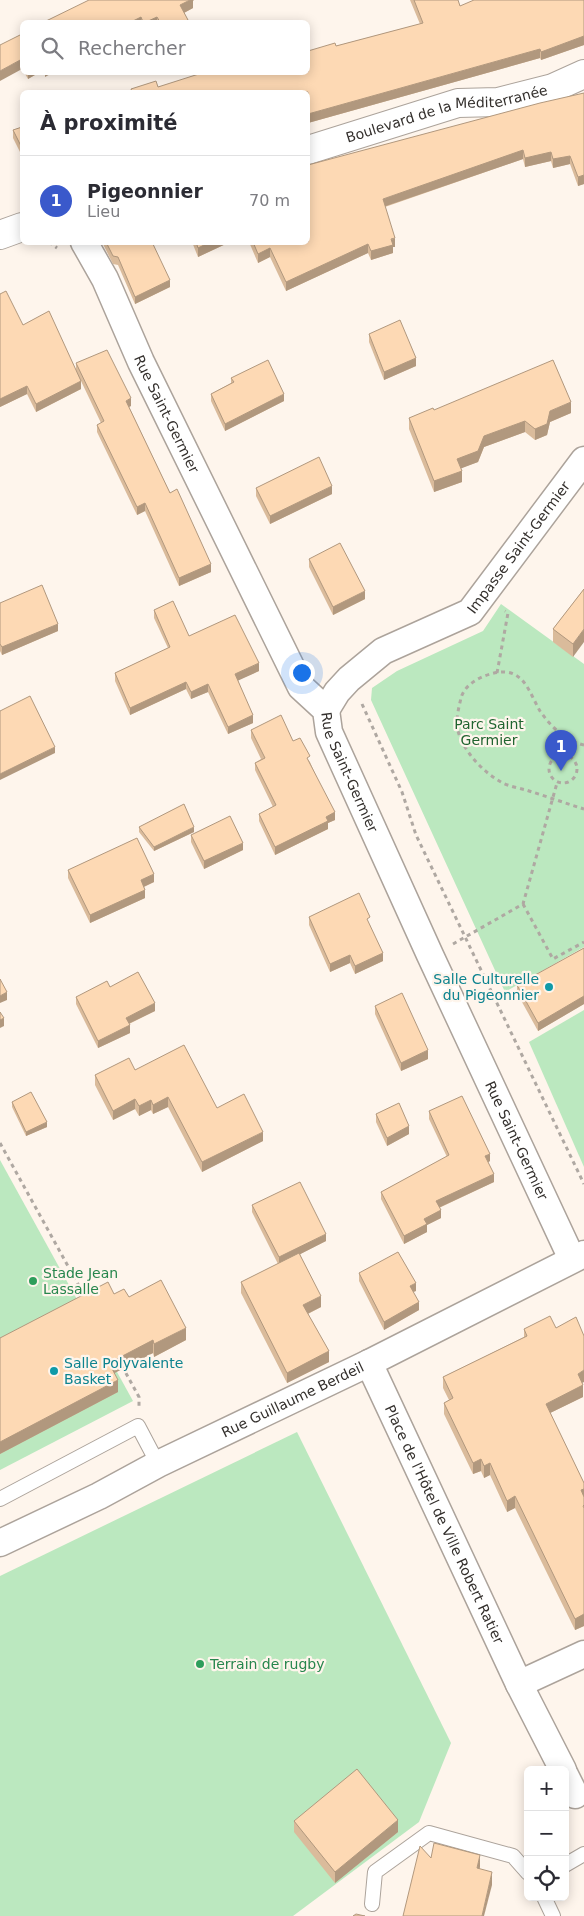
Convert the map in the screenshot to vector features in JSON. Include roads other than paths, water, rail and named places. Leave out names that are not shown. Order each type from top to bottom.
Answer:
[{"type":"main road","name":"Boulevard de la Méditerranée","points":[[310,149],[458,103],[498,102],[553,88],[584,74]]},
{"type":"main road","points":[[0,235],[20,228]]},
{"type":"street","name":"Rue Saint-Germier","points":[[86,245],[105,279],[141,362],[301,687],[326,710],[329,732],[430,955],[578,1257]]},
{"type":"street","name":"Impasse Saint-Germier","points":[[326,710],[337,692],[349,679],[383,652],[470,612],[584,460]]},
{"type":"street","name":"Rue Guillaume Berdeil","points":[[0,1543],[549,1274],[578,1257]]},
{"type":"street","name":"Place de l'Hôtel de Ville Robert Ratier","points":[[369,1363],[519,1684],[561,1766]]},
{"type":"street","points":[[519,1684],[584,1654]]},
{"type":"lane","points":[[0,1499],[138,1426],[158,1464]]},
{"type":"lane","points":[[372,1904],[375,1872],[429,1833],[513,1856],[524,1868]]},
{"type":"lane","points":[[569,1863],[584,1854]]},
{"type":"lane","points":[[546,1901],[553,1916]]},
{"type":"place","name":"Pigeonnier","points":[[561,771]]},
{"type":"place","name":"Salle Culturelle du Pigeonnier","points":[[549,987]]},
{"type":"place","name":"Stade Jean Lassalle","points":[[33,1281]]},
{"type":"place","name":"Salle Polyvalente Basket","points":[[54,1371]]},
{"type":"place","name":"Terrain de rugby","points":[[200,1664]]},
{"type":"park label","name":"Parc Saint Germier","points":[[489,732]]}]
